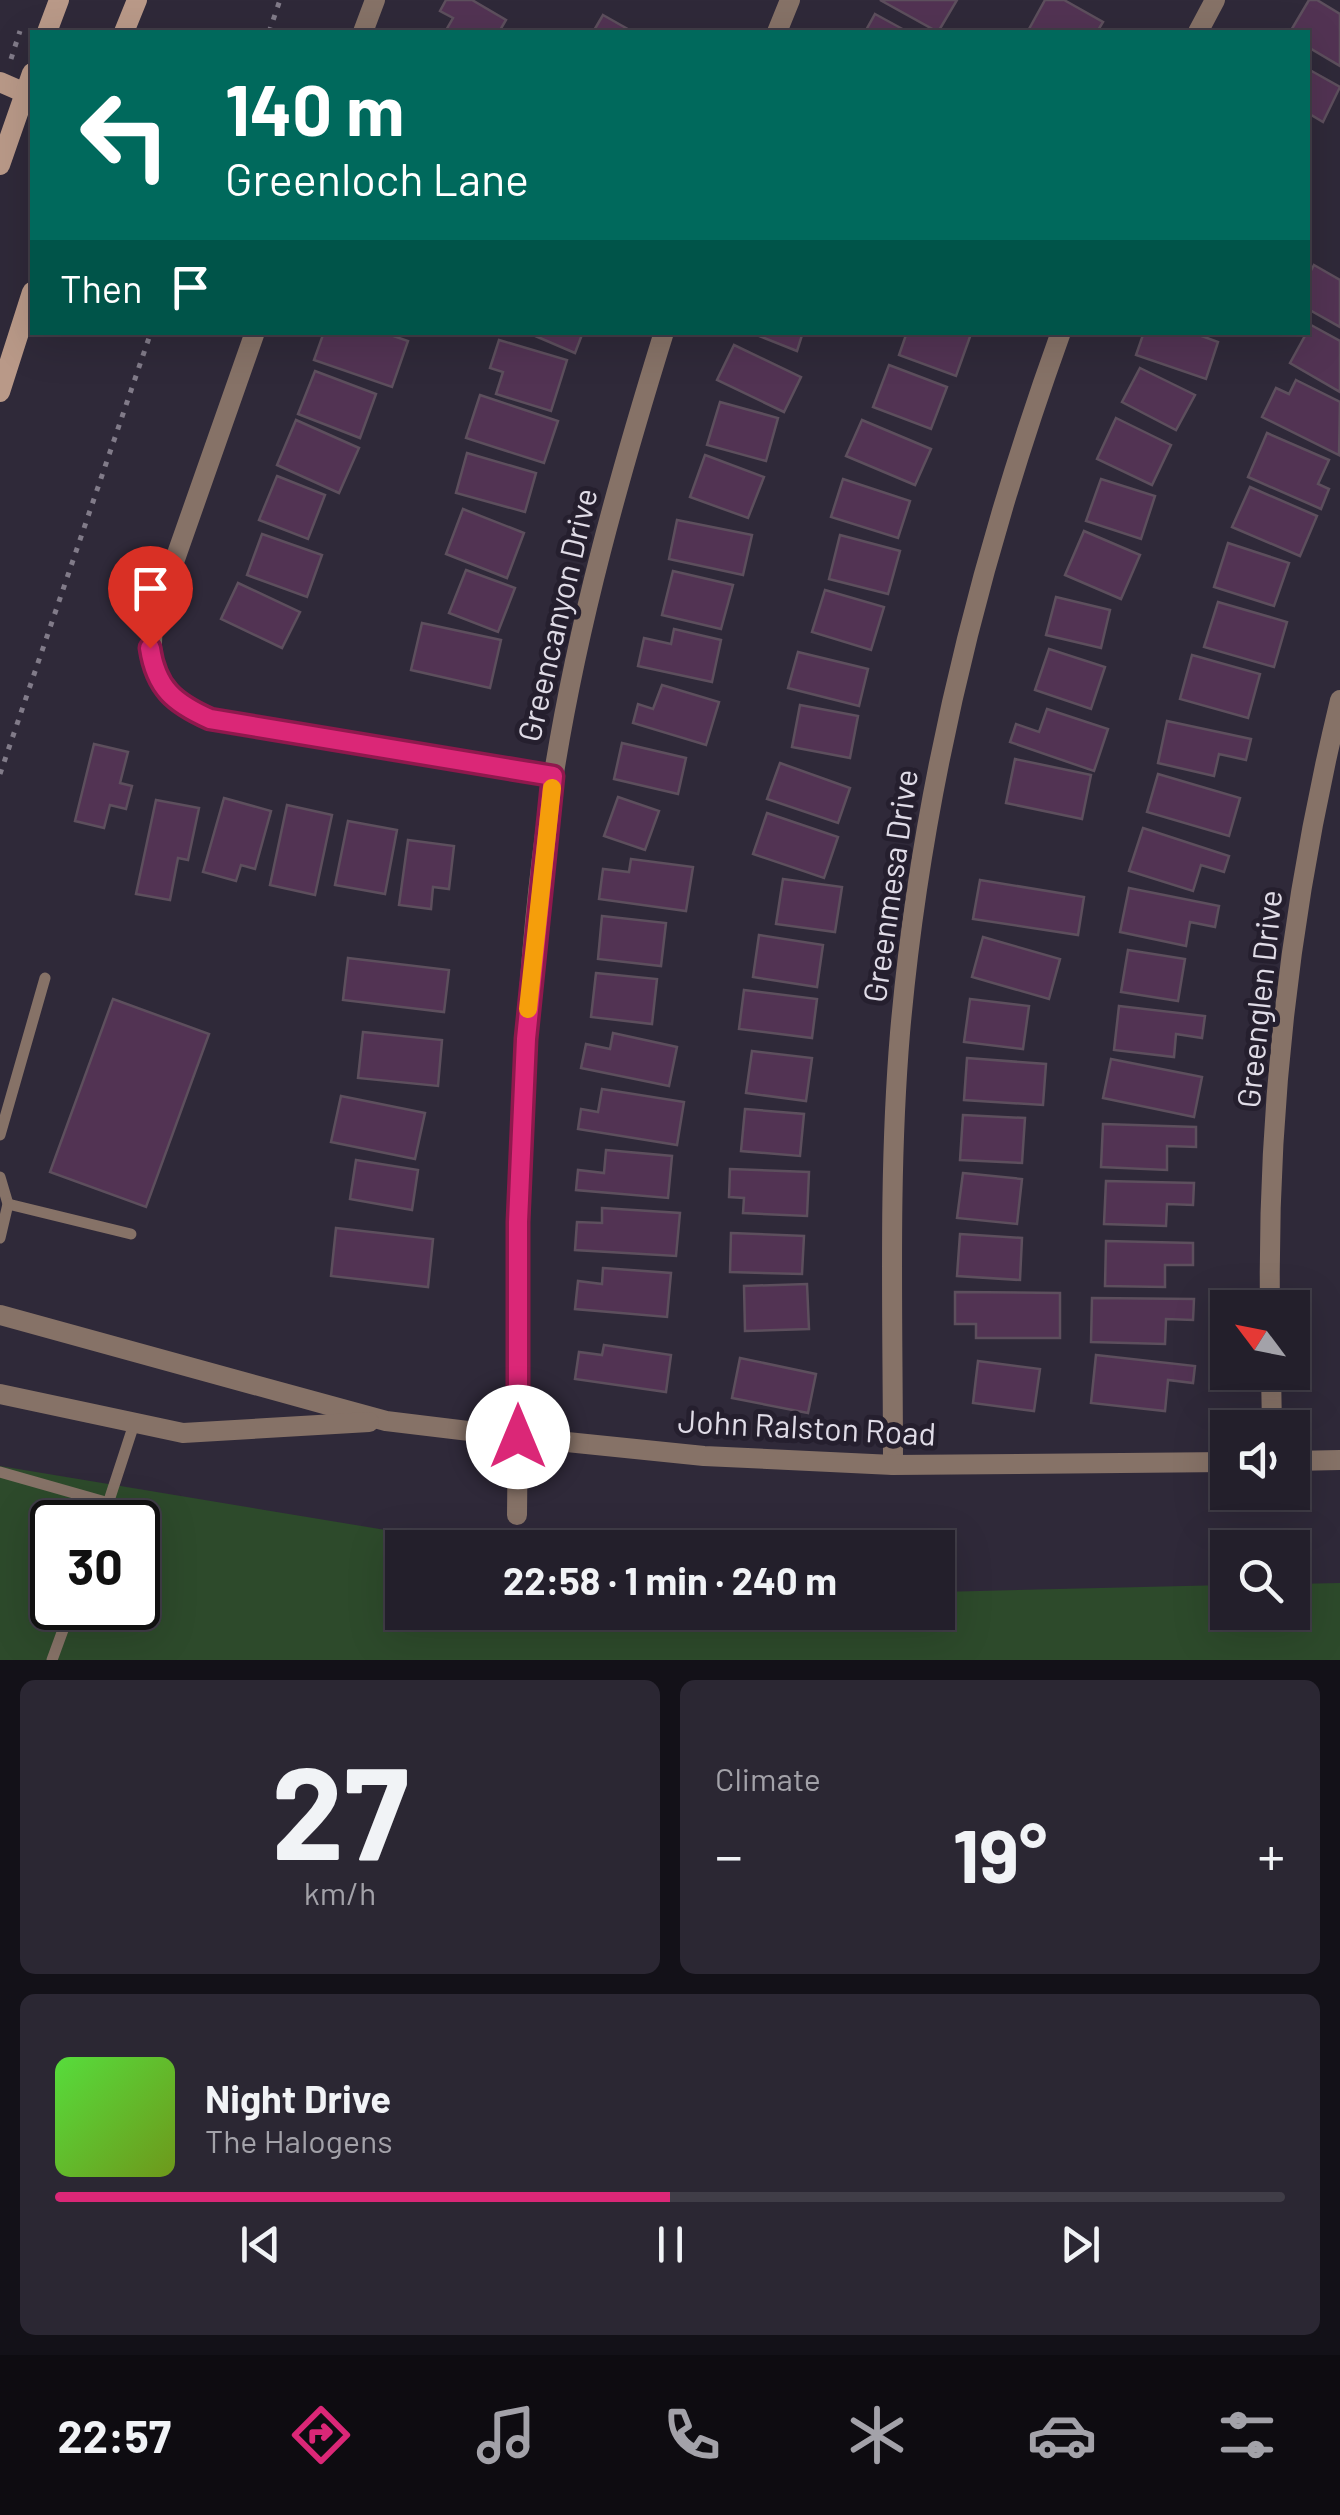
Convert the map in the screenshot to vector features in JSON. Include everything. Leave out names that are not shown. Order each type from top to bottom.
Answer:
[{"type":"main road","points":[[49,30],[60,0]]},
{"type":"main road","points":[[125,30],[137,0]]},
{"type":"main road","points":[[0,165],[30,87],[1,82]]},
{"type":"main road","points":[[0,392],[30,298]]},
{"type":"street","points":[[364,30],[375,0]]},
{"type":"street","points":[[778,30],[790,0]]},
{"type":"street","points":[[1199,30],[1215,0]]},
{"type":"street","points":[[255,335],[154,619],[150,648],[154,672],[186,708],[210,719],[553,776]]},
{"type":"street","name":"Greencanyon Drive","points":[[517,1515],[518,1222],[526,1039],[553,776],[594,578],[663,335]]},
{"type":"street","name":"Greenmesa Drive","points":[[893,1465],[893,1161],[900,1034],[912,922],[935,779],[960,660],[995,529],[1060,335]]},
{"type":"street","name":"Greenglen Drive","points":[[1270,1290],[1280,1062],[1299,904],[1340,700]]},
{"type":"street","name":"John Ralston Road","points":[[0,1314],[386,1421],[704,1456],[893,1465],[1210,1462]]},
{"type":"street","name":"John Ralston Road","points":[[0,1394],[183,1433],[386,1421]]},
{"type":"street","points":[[1310,1461],[1340,1460]]},
{"type":"lane","points":[[0,1135],[45,978]]},
{"type":"lane","points":[[0,1177],[8,1204],[0,1238]]},
{"type":"lane","points":[[8,1204],[131,1234]]},
{"type":"lane","points":[[109,1500],[134,1424]]},
{"type":"lane","points":[[0,1472],[98,1500]]},
{"type":"lane","points":[[52,1660],[63,1630]]},
{"type":"path","points":[[270,30],[280,0]]},
{"type":"path","points":[[1,82],[24,19]]},
{"type":"path","points":[[0,774],[150,335]]},
{"type":"green space","points":[[0,1466],[386,1530],[385,1630],[955,1630],[955,1592],[1210,1585],[1210,1630],[1310,1630],[1310,1584],[1340,1583],[1340,1660],[0,1660]]},
{"type":"building","points":[[446,0],[472,0],[506,20],[500,30],[446,30],[453,18],[440,11]]},
{"type":"building","points":[[880,0],[957,0],[939,30]]},
{"type":"building","points":[[1045,0],[1064,0],[1103,22],[1098,30],[1029,29]]},
{"type":"building","points":[[1309,0],[1317,0],[1340,14],[1340,66],[1310,48],[1310,30],[1291,30]]},
{"type":"building","points":[[875,14],[904,30],[866,30]]},
{"type":"building","points":[[603,15],[629,30],[594,30]]},
{"type":"building","points":[[1310,70],[1340,87],[1323,122],[1310,114]]},
{"type":"building","points":[[1314,265],[1340,280],[1340,327],[1310,310],[1310,272]]},
{"type":"building","points":[[1310,327],[1340,341],[1340,392],[1290,363],[1305,335],[1310,335]]},
{"type":"building","points":[[323,335],[391,335],[408,341],[392,387],[314,360]]},
{"type":"building","points":[[533,335],[582,335],[575,353]]},
{"type":"building","points":[[757,335],[802,335],[797,351]]},
{"type":"building","points":[[906,335],[971,335],[956,376],[899,355]]},
{"type":"building","points":[[1143,335],[1199,335],[1218,342],[1206,379],[1136,355]]},
{"type":"building","points":[[499,340],[567,360],[551,411],[496,394],[503,372],[490,368]]},
{"type":"building","points":[[734,345],[801,377],[784,412],[717,380]]},
{"type":"building","points":[[889,365],[947,387],[931,429],[873,407]]},
{"type":"building","points":[[1140,368],[1195,395],[1176,430],[1122,402]]},
{"type":"building","points":[[315,371],[376,394],[360,438],[298,414]]},
{"type":"building","points":[[1296,380],[1340,402],[1339,455],[1262,417],[1276,388],[1289,394]]},
{"type":"building","points":[[480,395],[558,421],[544,463],[466,438]]},
{"type":"building","points":[[720,402],[778,418],[766,461],[707,445]]},
{"type":"building","points":[[1116,418],[1171,445],[1152,485],[1097,459]]},
{"type":"building","points":[[296,420],[359,448],[339,493],[277,465]]},
{"type":"building","points":[[862,420],[931,449],[915,485],[846,456]]},
{"type":"building","points":[[1267,433],[1329,460],[1318,484],[1329,489],[1321,509],[1248,477]]},
{"type":"building","points":[[467,453],[536,473],[525,512],[456,493]]},
{"type":"building","points":[[705,455],[764,477],[748,518],[690,497]]},
{"type":"building","points":[[277,476],[325,495],[308,539],[259,520]]},
{"type":"building","points":[[843,479],[910,501],[898,538],[831,517]]},
{"type":"building","points":[[1101,479],[1155,496],[1141,539],[1086,521]]},
{"type":"building","points":[[1250,487],[1317,516],[1300,556],[1232,527]]},
{"type":"building","points":[[463,509],[524,533],[507,578],[446,554]]},
{"type":"building","points":[[677,520],[752,535],[743,575],[669,559]]},
{"type":"building","points":[[1084,531],[1140,555],[1121,599],[1065,575]]},
{"type":"building","points":[[262,534],[322,555],[307,597],[247,575]]},
{"type":"building","points":[[840,535],[900,551],[888,594],[829,579]]},
{"type":"building","points":[[1228,543],[1289,563],[1274,606],[1214,587]]},
{"type":"building","points":[[466,570],[515,588],[498,632],[449,613]]},
{"type":"building","points":[[673,571],[733,585],[721,629],[662,615]]},
{"type":"building","points":[[238,583],[300,612],[282,648],[221,619]]},
{"type":"building","points":[[825,590],[884,607],[871,650],[812,632]]},
{"type":"building","points":[[1056,597],[1110,610],[1101,648],[1046,635]]},
{"type":"building","points":[[1218,602],[1287,622],[1274,667],[1204,647]]},
{"type":"building","points":[[422,623],[501,640],[490,688],[411,670]]},
{"type":"building","points":[[674,629],[721,640],[712,682],[638,666],[644,638],[671,644]]},
{"type":"building","points":[[1049,649],[1105,667],[1091,709],[1035,690]]},
{"type":"building","points":[[798,652],[868,669],[859,706],[788,688]]},
{"type":"building","points":[[1192,655],[1260,674],[1248,718],[1180,699]]},
{"type":"building","points":[[662,685],[719,702],[706,745],[633,723],[638,704],[653,709]]},
{"type":"building","points":[[800,705],[858,716],[850,758],[792,747]]},
{"type":"building","points":[[1047,709],[1108,729],[1094,771],[1010,742],[1016,724],[1039,732]]},
{"type":"building","points":[[1167,721],[1251,739],[1246,760],[1219,754],[1214,776],[1158,763]]},
{"type":"building","points":[[622,743],[686,758],[678,794],[614,779]]},
{"type":"building","points":[[94,744],[128,752],[120,783],[132,786],[126,809],[110,805],[104,828],[75,821]]},
{"type":"building","points":[[1015,759],[1091,775],[1082,819],[1006,803]]},
{"type":"building","points":[[780,763],[850,788],[838,823],[767,799]]},
{"type":"building","points":[[1158,774],[1240,798],[1229,836],[1147,812]]},
{"type":"building","points":[[618,797],[659,811],[645,850],[604,836]]},
{"type":"building","points":[[224,798],[271,811],[255,869],[241,865],[236,881],[203,872]]},
{"type":"building","points":[[156,800],[199,808],[188,860],[178,858],[170,900],[136,894]]},
{"type":"building","points":[[287,805],[332,815],[315,895],[270,885]]},
{"type":"building","points":[[767,813],[838,837],[824,878],[753,854]]},
{"type":"building","points":[[348,821],[397,830],[385,894],[335,885]]},
{"type":"building","points":[[1143,828],[1229,856],[1224,872],[1201,865],[1193,891],[1129,871]]},
{"type":"building","points":[[408,840],[454,846],[449,889],[433,887],[431,909],[399,905]]},
{"type":"building","points":[[631,859],[693,867],[686,911],[599,899],[603,869],[629,872]]},
{"type":"building","points":[[783,879],[842,887],[835,932],[776,924]]},
{"type":"building","points":[[980,880],[1084,897],[1078,935],[973,919]]},
{"type":"building","points":[[1129,888],[1219,906],[1215,927],[1190,922],[1186,946],[1120,932]]},
{"type":"building","points":[[602,916],[666,923],[661,966],[598,959]]},
{"type":"building","points":[[759,935],[823,945],[817,987],[753,977]]},
{"type":"building","points":[[983,937],[1060,959],[1049,999],[972,977]]},
{"type":"building","points":[[1128,950],[1185,959],[1178,1001],[1121,992]]},
{"type":"building","points":[[348,958],[449,970],[444,1012],[343,1000]]},
{"type":"building","points":[[596,973],[657,979],[652,1024],[591,1017]]},
{"type":"building","points":[[744,990],[817,999],[812,1038],[739,1029]]},
{"type":"building","points":[[113,999],[209,1034],[146,1207],[50,1172]]},
{"type":"building","points":[[970,999],[1029,1006],[1023,1049],[964,1042]]},
{"type":"building","points":[[1119,1006],[1205,1016],[1202,1038],[1176,1034],[1174,1057],[1114,1050]]},
{"type":"building","points":[[363,1032],[442,1040],[438,1086],[358,1078]]},
{"type":"building","points":[[613,1033],[677,1047],[669,1086],[581,1068],[586,1044],[610,1049]]},
{"type":"building","points":[[752,1051],[812,1058],[806,1101],[746,1093]]},
{"type":"building","points":[[967,1058],[1046,1064],[1043,1105],[964,1100]]},
{"type":"building","points":[[1111,1059],[1202,1077],[1194,1117],[1103,1098]]},
{"type":"building","points":[[602,1089],[684,1102],[677,1145],[578,1129],[581,1109],[598,1112]]},
{"type":"building","points":[[341,1096],[425,1113],[415,1159],[331,1142]]},
{"type":"building","points":[[745,1109],[804,1114],[800,1156],[741,1151]]},
{"type":"building","points":[[963,1115],[1025,1118],[1022,1163],[960,1160]]},
{"type":"building","points":[[1103,1124],[1196,1127],[1196,1147],[1167,1146],[1167,1170],[1101,1167]]},
{"type":"building","points":[[606,1150],[672,1156],[668,1198],[576,1190],[578,1170],[604,1173]]},
{"type":"building","points":[[356,1160],[418,1170],[412,1210],[350,1199]]},
{"type":"building","points":[[730,1169],[809,1172],[807,1216],[743,1213],[744,1198],[729,1197]]},
{"type":"building","points":[[963,1173],[1022,1179],[1017,1224],[957,1218]]},
{"type":"building","points":[[1106,1181],[1194,1183],[1193,1205],[1167,1204],[1166,1226],[1104,1224]]},
{"type":"building","points":[[602,1208],[680,1213],[676,1256],[575,1250],[577,1222],[602,1223]]},
{"type":"building","points":[[336,1228],[433,1239],[428,1287],[331,1276]]},
{"type":"building","points":[[731,1233],[804,1236],[802,1274],[730,1272]]},
{"type":"building","points":[[960,1234],[1022,1238],[1020,1280],[957,1276]]},
{"type":"building","points":[[1106,1241],[1193,1243],[1193,1265],[1165,1265],[1165,1287],[1105,1286]]},
{"type":"building","points":[[603,1268],[671,1273],[667,1317],[575,1309],[578,1281],[602,1284]]},
{"type":"building","points":[[807,1284],[809,1329],[745,1331],[744,1286]]},
{"type":"building","points":[[955,1292],[1060,1293],[1060,1338],[976,1338],[976,1324],[955,1324]]},
{"type":"building","points":[[1092,1298],[1194,1299],[1193,1320],[1166,1319],[1165,1344],[1091,1342]]},
{"type":"building","points":[[604,1345],[671,1355],[666,1392],[575,1379],[579,1352],[602,1355]]},
{"type":"building","points":[[1096,1355],[1195,1366],[1193,1383],[1168,1380],[1165,1411],[1091,1403]]},
{"type":"building","points":[[740,1358],[816,1374],[808,1413],[732,1398]]},
{"type":"building","points":[[978,1361],[1040,1369],[1034,1411],[973,1403]]},
{"type":"slow traffic","points":[[528,1009],[552,788]]},
{"type":"route","points":[[150,648],[154,672],[167,691],[186,708],[210,719],[553,776],[526,1039],[518,1222],[518,1437]]}]
